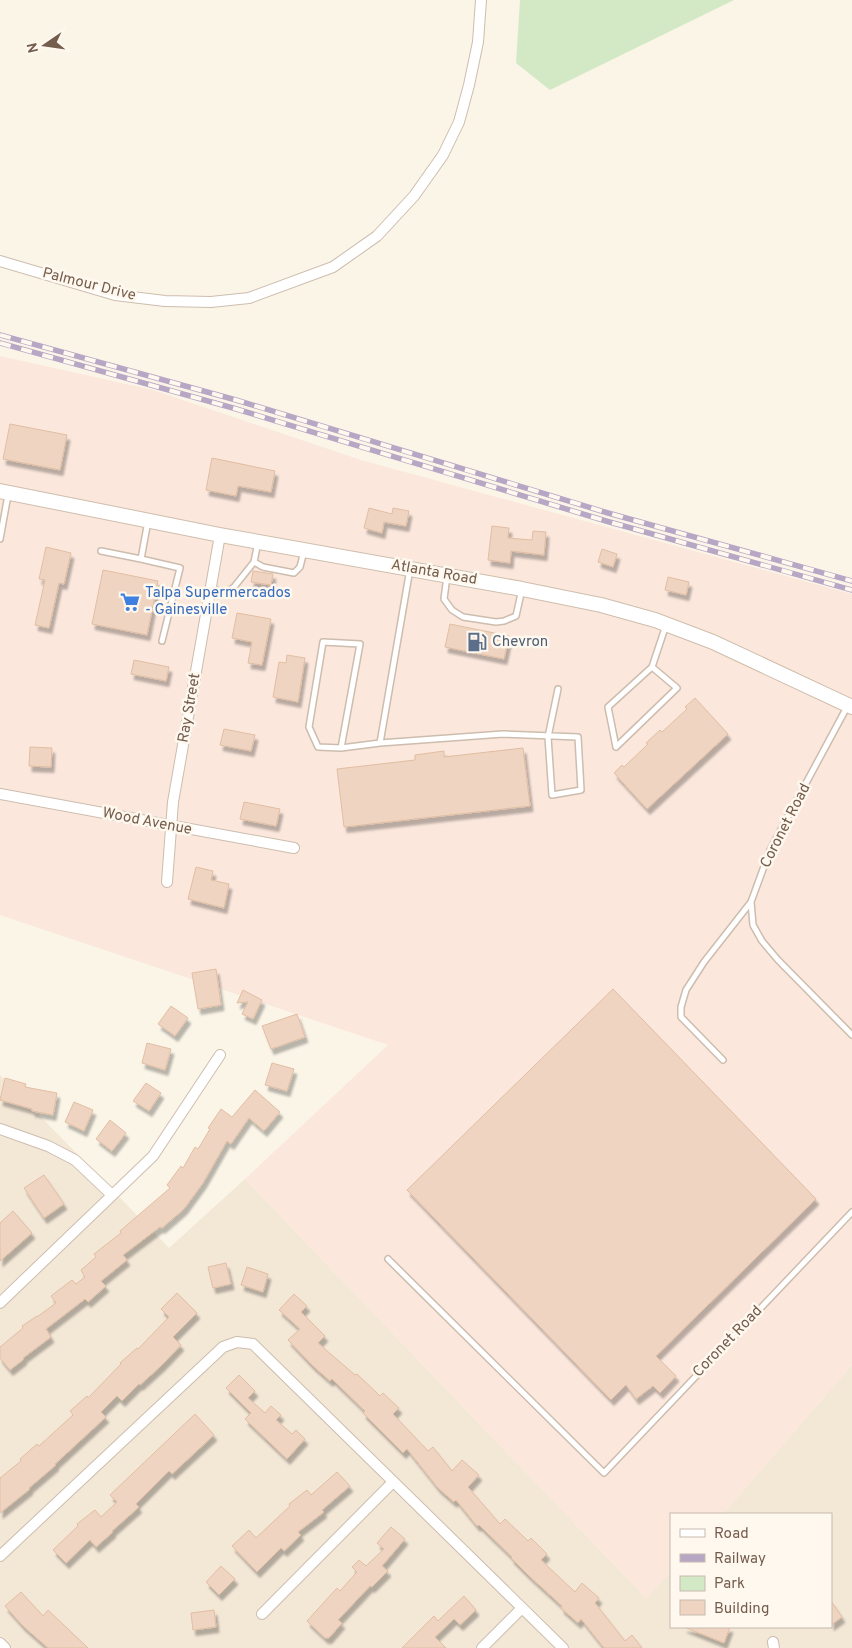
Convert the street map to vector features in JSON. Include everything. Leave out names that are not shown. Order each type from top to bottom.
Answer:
[{"type":"main road","name":"Atlanta Road","points":[[4,492],[220,536],[410,568],[601,605],[666,624],[713,642],[850,706]]},
{"type":"street","name":"Palmour Drive","points":[[0,261],[115,295],[165,301],[212,302],[249,298],[333,267],[377,236],[414,196],[442,155],[459,122],[470,85],[478,42],[481,0]]},
{"type":"street","name":"Ray Street","points":[[167,882],[173,802],[220,536]]},
{"type":"street","name":"Wood Avenue","points":[[0,794],[294,848]]},
{"type":"street","points":[[0,1303],[153,1156],[220,1055]]},
{"type":"street","points":[[0,1129],[48,1146],[75,1160],[112,1195]]},
{"type":"street","points":[[0,1556],[223,1347],[237,1342],[253,1344],[563,1648]]},
{"type":"street","points":[[262,1614],[393,1482]]},
{"type":"street","points":[[482,1648],[522,1608]]},
{"type":"street","points":[[0,1643],[5,1648]]},
{"type":"lane","points":[[0,539],[4,492]]},
{"type":"lane","points":[[140,559],[148,521]]},
{"type":"lane","points":[[211,588],[222,592],[234,587],[254,562],[258,542]]},
{"type":"lane","points":[[254,562],[263,567],[294,572],[300,568],[304,550]]},
{"type":"lane","points":[[101,551],[180,568],[162,641]]},
{"type":"lane","points":[[380,743],[410,568]]},
{"type":"lane","points":[[447,575],[444,599],[452,610],[463,617],[496,622],[516,616],[522,589]]},
{"type":"lane","points":[[652,667],[677,688],[616,747],[608,707],[652,667],[666,624]]},
{"type":"lane","points":[[342,748],[360,644],[323,642],[309,727],[318,747],[342,748],[380,743],[503,734],[548,737],[578,737],[581,790],[552,795],[548,737],[558,689]]},
{"type":"lane","name":"Coronet Road","points":[[850,706],[770,850],[751,902],[753,925],[762,940],[778,960],[852,1036]]},
{"type":"lane","points":[[723,1060],[681,1017],[681,1007],[686,990],[704,962],[751,902]]},
{"type":"lane","name":"Coronet Road","points":[[388,1259],[604,1473],[852,1212]]},
{"type":"shaded area","points":[[0,356],[153,390],[361,460],[852,594],[852,1365],[724,1513],[670,1513],[670,1573],[646,1598],[245,1179],[388,1045],[0,915]]},
{"type":"shaded area","points":[[0,1075],[169,1248],[245,1179],[646,1598],[670,1573],[670,1628],[832,1628],[832,1513],[724,1513],[852,1365],[852,1648],[0,1648]]},
{"type":"green space","points":[[520,0],[734,0],[550,90],[516,63]]},
{"type":"building","points":[[10,424],[67,435],[60,470],[3,459]]},
{"type":"building","points":[[212,458],[275,471],[271,492],[238,486],[236,496],[206,490]]},
{"type":"building","points":[[369,508],[392,514],[393,508],[409,511],[406,526],[384,522],[382,533],[364,528]]},
{"type":"building","points":[[492,526],[509,528],[508,538],[532,540],[533,531],[546,532],[544,555],[511,551],[510,563],[488,560]]},
{"type":"building","points":[[46,547],[71,553],[64,584],[59,583],[49,628],[35,625],[45,580],[39,579]]},
{"type":"building","points":[[602,549],[617,554],[613,567],[598,562]]},
{"type":"building","points":[[103,570],[158,581],[147,635],[92,624]]},
{"type":"building","points":[[253,571],[273,574],[271,585],[251,582]]},
{"type":"building","points":[[668,577],[689,582],[686,595],[665,590]]},
{"type":"building","points":[[237,613],[271,619],[262,665],[248,663],[252,642],[232,638]]},
{"type":"building","name":"Chevron","points":[[450,624],[509,636],[504,659],[445,647]]},
{"type":"building","points":[[287,655],[305,658],[298,702],[273,697],[279,662],[286,663]]},
{"type":"building","points":[[134,660],[169,667],[166,681],[131,674]]},
{"type":"building","points":[[695,698],[728,734],[647,809],[614,773],[622,765],[624,767],[660,730],[662,732],[687,709],[685,707]]},
{"type":"building","points":[[224,729],[255,735],[251,751],[220,745]]},
{"type":"building","points":[[30,747],[52,748],[51,767],[29,766]]},
{"type":"building","points":[[523,748],[530,806],[344,827],[337,769],[415,760],[415,755],[444,751],[444,757]]},
{"type":"building","points":[[244,802],[280,809],[276,826],[240,819]]},
{"type":"building","points":[[196,867],[213,871],[211,880],[229,884],[224,908],[188,899]]},
{"type":"building","points":[[216,969],[221,1005],[198,1009],[192,973]]},
{"type":"building","points":[[613,989],[816,1199],[656,1356],[676,1376],[660,1393],[653,1386],[636,1399],[626,1385],[611,1400],[407,1190]]},
{"type":"building","points":[[243,990],[262,1000],[253,1019],[242,1014],[248,1002],[237,1003]]},
{"type":"building","points":[[171,1006],[188,1018],[175,1036],[158,1024]]},
{"type":"building","points":[[297,1014],[305,1037],[271,1049],[262,1026]]},
{"type":"building","points":[[147,1043],[171,1049],[165,1070],[142,1063]]},
{"type":"building","points":[[272,1063],[294,1069],[287,1091],[265,1085]]},
{"type":"building","points":[[5,1078],[26,1084],[25,1087],[57,1093],[53,1115],[32,1111],[32,1109],[0,1100]]},
{"type":"building","points":[[146,1083],[161,1093],[149,1111],[133,1101]]},
{"type":"building","points":[[255,1090],[280,1112],[264,1131],[249,1118],[231,1144],[227,1141],[203,1183],[184,1209],[162,1228],[160,1227],[123,1255],[127,1260],[101,1281],[106,1286],[88,1302],[85,1299],[46,1329],[51,1337],[10,1370],[0,1358],[0,1347],[23,1328],[22,1326],[56,1303],[51,1296],[72,1280],[76,1284],[85,1277],[81,1270],[96,1257],[94,1254],[121,1233],[120,1231],[170,1188],[167,1185],[181,1166],[183,1168],[195,1147],[198,1149],[210,1129],[208,1128],[221,1109],[232,1117]]},
{"type":"building","points":[[74,1102],[93,1110],[84,1131],[65,1122]]},
{"type":"building","points":[[110,1120],[126,1133],[112,1151],[96,1139]]},
{"type":"building","points":[[44,1175],[64,1204],[44,1218],[24,1188]]},
{"type":"building","points":[[13,1211],[32,1233],[0,1261],[0,1223]]},
{"type":"building","points":[[226,1263],[231,1284],[213,1288],[208,1267]]},
{"type":"building","points":[[247,1267],[268,1274],[263,1292],[241,1285]]},
{"type":"building","points":[[177,1293],[197,1313],[173,1337],[181,1345],[122,1401],[117,1396],[101,1412],[106,1417],[30,1489],[0,1513],[0,1478],[21,1461],[20,1459],[37,1444],[39,1446],[73,1415],[70,1411],[87,1396],[88,1398],[120,1363],[138,1349],[169,1317],[161,1309]]},
{"type":"building","points":[[294,1294],[307,1306],[301,1312],[325,1336],[318,1343],[355,1375],[357,1374],[380,1396],[383,1393],[399,1408],[393,1414],[428,1451],[433,1447],[452,1471],[462,1460],[479,1475],[468,1487],[500,1524],[505,1519],[528,1541],[531,1538],[547,1554],[541,1560],[575,1592],[582,1583],[599,1598],[595,1603],[625,1641],[632,1635],[642,1648],[604,1648],[581,1619],[578,1623],[561,1608],[562,1606],[527,1574],[512,1557],[479,1525],[477,1526],[456,1500],[454,1502],[438,1488],[407,1449],[403,1453],[363,1413],[365,1411],[332,1379],[330,1381],[313,1366],[288,1340],[300,1329],[279,1310]]},
{"type":"building","points":[[239,1375],[255,1391],[248,1398],[265,1413],[271,1406],[281,1415],[276,1420],[292,1434],[296,1430],[305,1439],[287,1459],[245,1419],[251,1413],[226,1388]]},
{"type":"building","points":[[195,1414],[214,1435],[172,1474],[169,1471],[136,1504],[139,1507],[96,1547],[90,1540],[66,1563],[53,1550],[78,1526],[77,1524],[95,1510],[101,1517],[117,1502],[110,1495]]},
{"type":"building","points":[[337,1472],[350,1486],[322,1510],[324,1512],[298,1532],[301,1535],[284,1551],[281,1548],[257,1572],[232,1546],[249,1530],[256,1538],[290,1506],[289,1504],[307,1490],[311,1495]]},
{"type":"building","points":[[391,1527],[405,1539],[382,1566],[388,1571],[372,1587],[370,1586],[338,1620],[342,1623],[329,1638],[325,1638],[307,1621],[337,1588],[340,1591],[357,1572],[352,1567],[359,1560],[366,1566],[384,1549],[377,1543]]},
{"type":"building","points":[[221,1566],[235,1579],[219,1595],[206,1582]]},
{"type":"building","points":[[21,1592],[43,1616],[48,1610],[88,1648],[48,1648],[23,1626],[5,1606]]},
{"type":"building","points":[[464,1596],[476,1610],[460,1625],[454,1619],[435,1637],[446,1648],[402,1648],[434,1616],[438,1621]]},
{"type":"building","points":[[832,1602],[842,1617],[832,1624]]},
{"type":"building","points":[[214,1610],[216,1627],[193,1630],[191,1613]]},
{"type":"building","points":[[686,1628],[730,1628],[724,1643]]},
{"type":"railway","points":[[0,335],[236,400],[608,513],[852,581]]},
{"type":"railway","points":[[0,343],[233,408],[606,521],[852,590]]},
{"type":"place","name":"Talpa Supermercados - Gainesville","points":[[130,602]]},
{"type":"place","name":"Chevron","points":[[477,642]]}]
